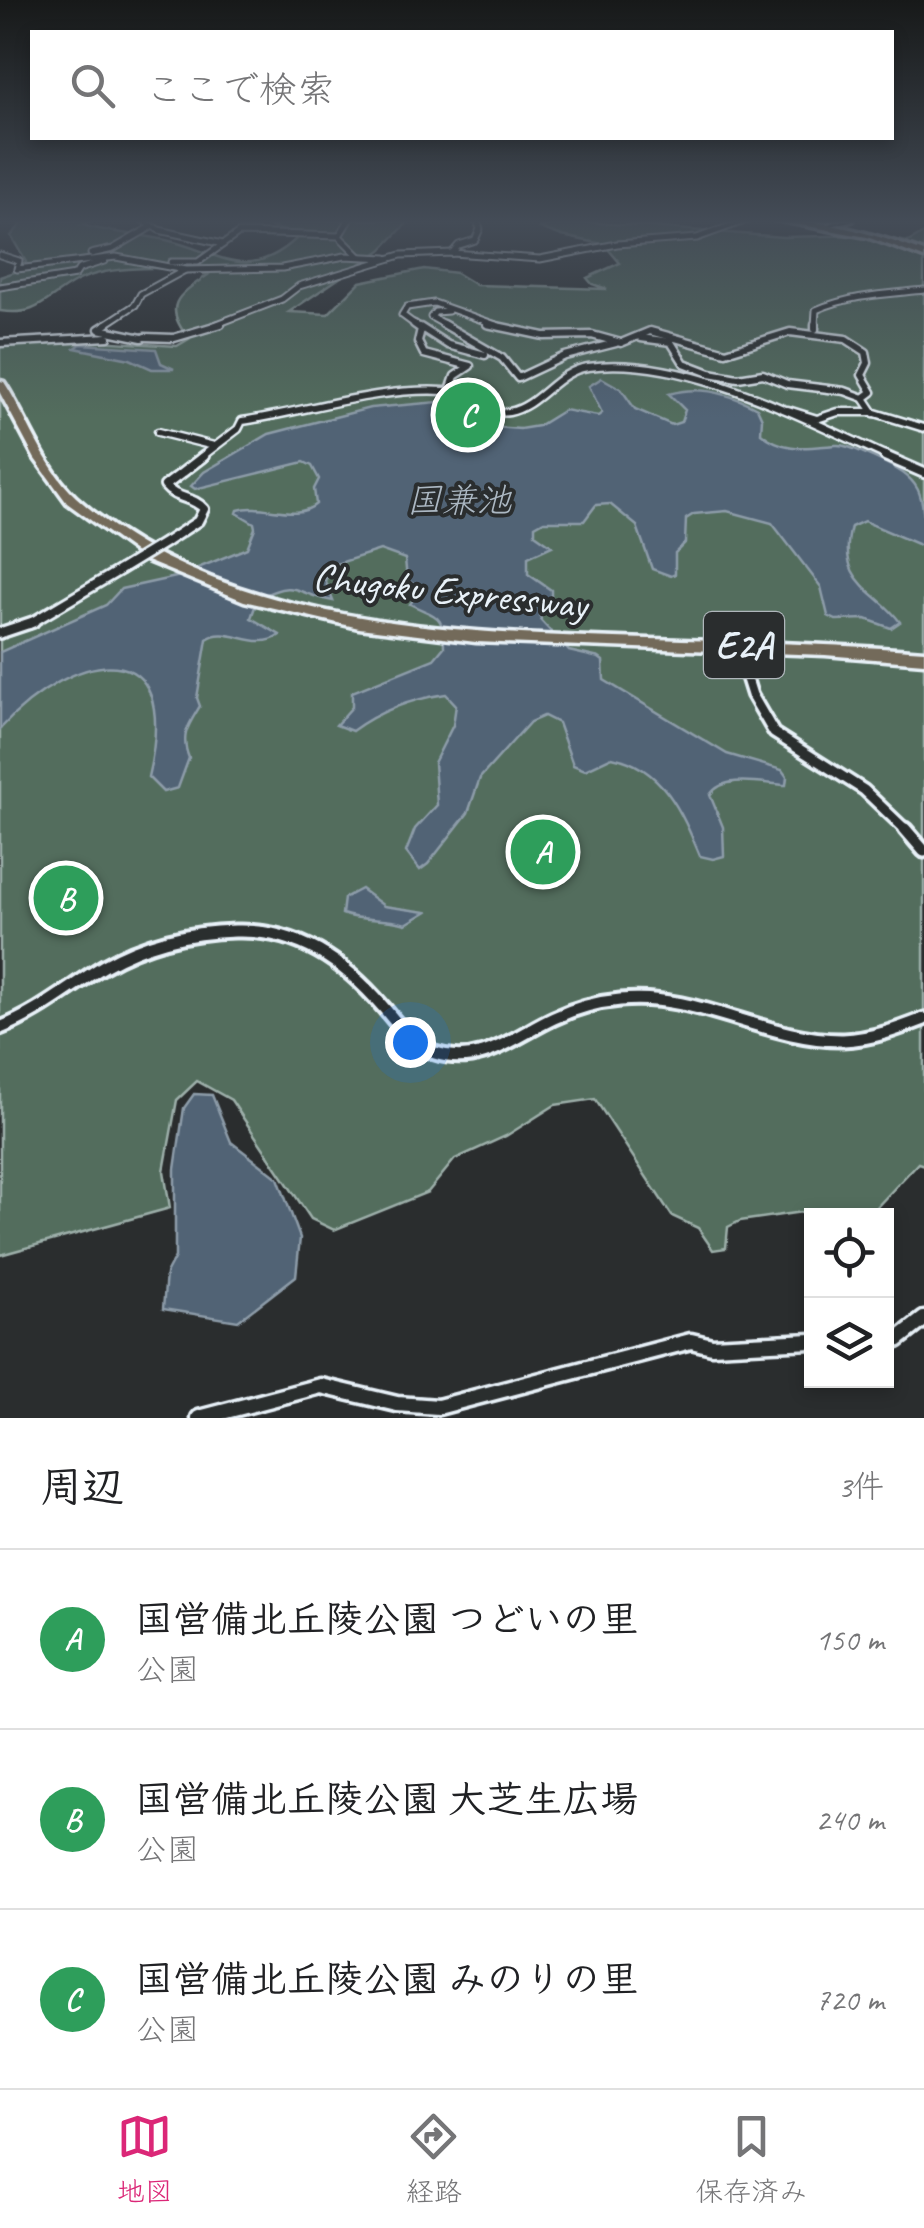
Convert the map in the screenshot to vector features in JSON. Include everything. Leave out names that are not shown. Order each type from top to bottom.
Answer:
[{"type":"highway","name":"Chugoku Expressway","points":[[0,384],[38,456],[72,500],[171,571]]},
{"type":"highway","name":"Chugoku Expressway","points":[[0,401],[38,474],[64,506],[112,543],[171,571],[264,605],[337,626],[426,635],[924,665]]},
{"type":"highway","name":"Chugoku Expressway","points":[[564,644],[776,646],[924,656]]},
{"type":"street","points":[[144,337],[99,330],[155,286]]},
{"type":"street","points":[[0,342],[174,338],[243,317],[282,300],[299,286]]},
{"type":"street","points":[[815,329],[816,310],[827,305],[864,296],[924,290]]},
{"type":"street","points":[[508,367],[493,358],[442,342],[402,317],[404,308],[429,303],[534,334],[592,334],[616,343]]},
{"type":"street","points":[[456,312],[437,311],[430,318],[459,330],[475,346],[502,358],[518,378],[565,356],[640,338],[670,342],[684,363],[716,375],[763,374],[793,385],[849,392],[864,398],[874,413]]},
{"type":"street","points":[[420,327],[418,342],[424,354],[450,358],[471,368],[455,376],[450,391]]},
{"type":"street","points":[[640,338],[650,330],[726,352],[790,332],[851,340],[862,346],[868,360],[862,375],[872,392],[864,398]]},
{"type":"street","points":[[0,633],[29,624],[198,521],[204,509],[198,502],[173,496],[166,486],[238,430],[242,421],[327,405],[450,391],[480,409],[508,412],[530,402],[574,371],[611,366],[687,376],[817,419],[838,412],[874,413],[924,428]]},
{"type":"street","points":[[752,399],[924,473]]},
{"type":"street","points":[[158,432],[214,446]]},
{"type":"street","points":[[734,634],[752,701],[766,726],[790,748],[871,795],[924,851]]},
{"type":"street","points":[[0,1028],[38,1012],[138,950],[165,939],[245,931],[270,932],[313,949],[349,972],[410,1039],[438,1054],[461,1058],[487,1054],[569,1012],[628,999],[691,1006],[784,1035],[829,1041],[894,1033],[924,1019]]},
{"type":"street","points":[[894,1340],[924,1320]]},
{"type":"street","points":[[198,1418],[321,1386],[397,1404],[438,1406],[691,1341],[712,1346],[804,1341]]},
{"type":"green space","points":[[0,286],[69,286],[33,309],[0,311]]},
{"type":"green space","points":[[192,286],[327,286],[289,312],[328,314],[356,286],[924,286],[924,1165],[918,1163],[876,1208],[804,1208],[804,1212],[740,1221],[728,1227],[726,1248],[713,1250],[698,1228],[672,1216],[595,1099],[555,1105],[506,1136],[455,1159],[428,1192],[334,1230],[311,1219],[231,1100],[197,1081],[177,1100],[164,1171],[170,1208],[0,1255],[0,347],[97,341],[177,346],[189,339],[176,318],[181,296]]},
{"type":"water","points":[[81,344],[156,349],[161,363],[174,369],[152,369],[130,359],[75,348]]},
{"type":"water","name":"国兼池","points":[[602,378],[621,389],[635,409],[672,425],[681,422],[685,410],[669,394],[703,391],[736,399],[757,408],[762,419],[761,433],[779,444],[841,445],[855,449],[902,473],[918,489],[921,500],[924,547],[864,521],[851,527],[849,561],[861,583],[900,622],[891,628],[866,619],[836,620],[828,616],[821,587],[772,523],[727,511],[694,514],[686,519],[685,543],[675,553],[675,574],[671,576],[652,569],[637,526],[610,504],[596,505],[584,521],[544,521],[535,526],[535,534],[552,546],[528,557],[528,574],[551,590],[540,610],[541,621],[569,651],[599,658],[603,661],[604,680],[727,754],[782,770],[787,777],[786,785],[734,782],[716,788],[710,795],[723,827],[724,856],[700,856],[678,808],[658,781],[645,771],[612,757],[585,770],[573,765],[558,723],[544,716],[530,722],[480,778],[468,813],[420,870],[406,852],[415,829],[437,805],[434,763],[453,725],[456,705],[446,694],[396,707],[352,731],[336,725],[352,707],[352,692],[434,659],[444,647],[437,618],[410,604],[421,589],[407,580],[405,559],[380,550],[336,564],[325,580],[333,601],[289,588],[258,598],[251,618],[280,635],[271,640],[223,635],[207,639],[197,698],[200,706],[187,731],[189,758],[178,788],[163,792],[148,777],[155,729],[150,695],[137,675],[115,667],[89,669],[59,682],[29,702],[0,729],[0,652],[106,605],[121,589],[176,577],[247,548],[254,523],[238,510],[289,512],[316,504],[314,489],[319,479],[312,466],[304,462],[195,489],[191,486],[204,472],[269,434],[370,408],[450,401],[494,427],[538,426],[564,410],[598,416],[602,413],[589,386]]},
{"type":"water","points":[[361,889],[384,906],[426,912],[406,924],[342,914],[344,898]]},
{"type":"water","points":[[194,1094],[212,1095],[231,1142],[278,1178],[300,1238],[296,1276],[238,1321],[163,1309],[166,1274],[175,1257],[175,1169],[184,1108]]},
{"type":"place","name":"国営備北丘陵公園 みのりの里","points":[[468,415]]},
{"type":"place","name":"国営備北丘陵公園 つどいの里","points":[[543,852]]},
{"type":"place","name":"国営備北丘陵公園 大芝生広場","points":[[66,898]]}]
